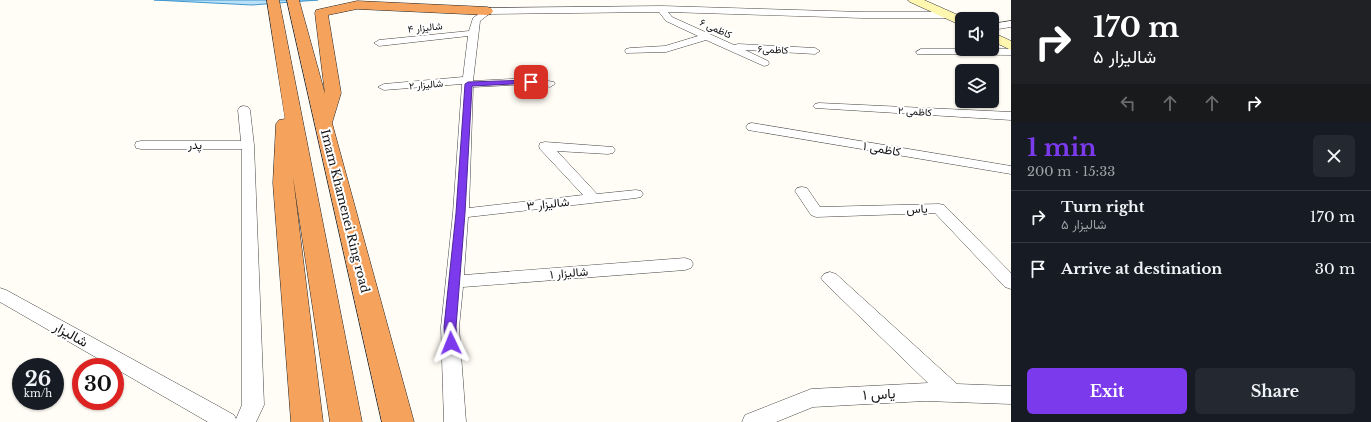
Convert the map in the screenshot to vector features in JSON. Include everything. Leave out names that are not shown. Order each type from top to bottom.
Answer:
[{"type":"highway","name":"Imam Khamenei Ring road","points":[[284,5],[286,73],[346,422]]},
{"type":"highway","name":"Imam Khamenei Ring road","points":[[284,5],[324,123],[398,422]]},
{"type":"highway","points":[[324,123],[333,93],[321,13],[357,5],[487,11]]},
{"type":"highway","points":[[286,73],[284,183],[307,422]]},
{"type":"street","points":[[914,0],[955,18]]},
{"type":"street","points":[[455,422],[450,327],[461,213],[468,82],[473,33],[476,20],[487,11],[662,9],[863,15],[948,15]]},
{"type":"street","name":"کاظمی ۶","points":[[662,9],[669,19],[731,46],[764,63]]},
{"type":"street","points":[[999,28],[1011,24]]},
{"type":"street","points":[[999,30],[1011,29]]},
{"type":"street","name":"شالیزار ۴","points":[[379,43],[473,33]]},
{"type":"street","points":[[999,35],[1011,46]]},
{"type":"street","points":[[630,51],[666,49],[708,36]]},
{"type":"street","name":"کاظمی۶","points":[[731,46],[815,51]]},
{"type":"street","points":[[921,52],[1011,52]]},
{"type":"street","name":"شالیزار ۲","points":[[384,87],[468,82],[531,82],[550,84]]},
{"type":"street","name":"کاظمی ۲","points":[[819,106],[1011,116]]},
{"type":"street","points":[[244,110],[248,145],[253,405],[245,422]]},
{"type":"street","name":"کاظمی ۱","points":[[752,127],[1011,170]]},
{"type":"street","name":"پدر","points":[[141,145],[248,145]]},
{"type":"street","points":[[594,199],[545,146],[608,150]]},
{"type":"street","name":"یاس","points":[[802,191],[816,212],[939,208],[1011,282]]},
{"type":"street","name":"شالیزار ۳","points":[[461,213],[636,194]]},
{"type":"street","name":"شالیزار ۱","points":[[454,282],[685,264]]},
{"type":"street","points":[[830,278],[952,393]]},
{"type":"street","name":"شالیزار","points":[[0,294],[226,422]]},
{"type":"street","name":"یاس ۱","points":[[752,422],[811,398],[925,392],[1011,395]]},
{"type":"water","points":[[154,0],[318,0],[252,5]]},
{"type":"route","points":[[451,343],[450,327],[461,213],[468,84],[531,82]]}]
